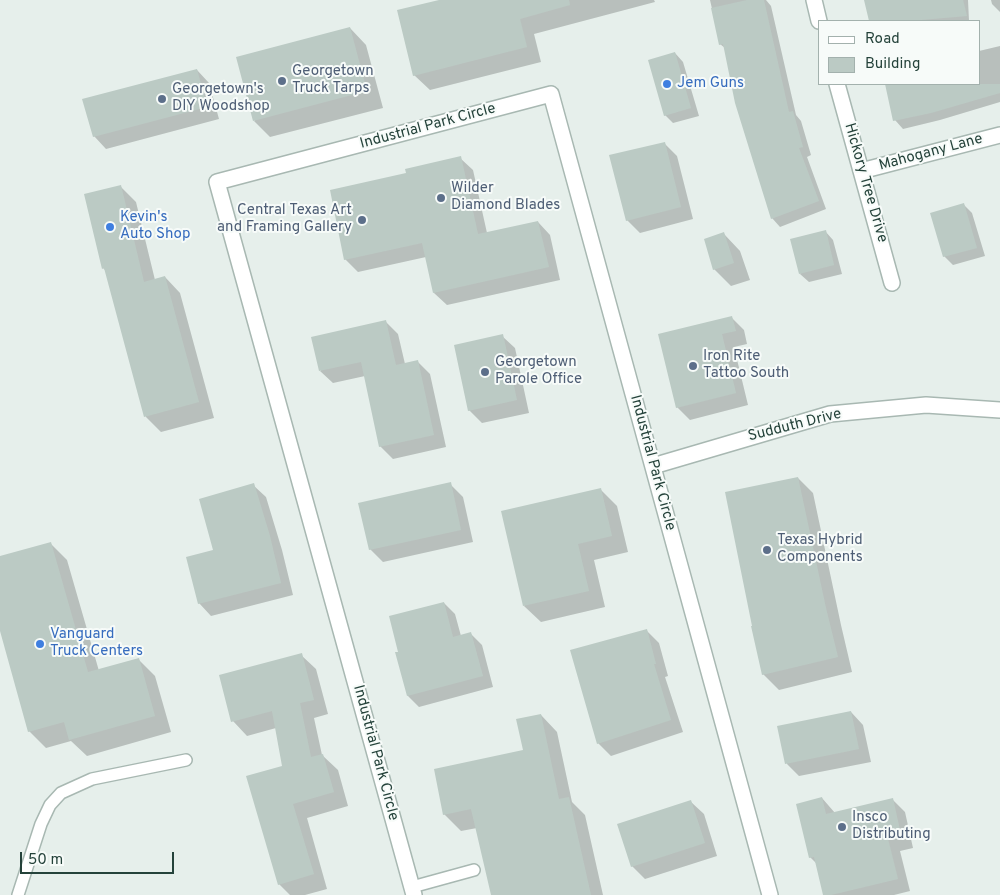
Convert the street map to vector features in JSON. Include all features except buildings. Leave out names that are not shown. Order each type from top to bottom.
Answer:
[{"type":"street","points":[[814,0],[820,20]]},
{"type":"street","name":"Hickory Tree Drive","points":[[837,85],[892,283]]},
{"type":"street","name":"Industrial Park Circle","points":[[413,891],[217,182],[551,94],[770,895]]},
{"type":"street","name":"Mahogany Lane","points":[[861,171],[1000,135]]},
{"type":"street","name":"Sudduth Drive","points":[[653,466],[830,414],[926,405],[1000,410]]},
{"type":"lane","points":[[18,895],[41,824],[50,805],[61,793],[92,779],[186,760]]},
{"type":"lane","points":[[413,891],[474,870]]},
{"type":"place","name":"Georgetown Truck Tarps","points":[[282,81]]},
{"type":"place","name":"Jem Guns","points":[[667,84]]},
{"type":"place","name":"Georgetown's DIY Woodshop","points":[[162,99]]},
{"type":"place","name":"Wilder Diamond Blades","points":[[441,198]]},
{"type":"place","name":"Central Texas Art and Framing Gallery","points":[[362,220]]},
{"type":"place","name":"Kevin's Auto Shop","points":[[110,227]]},
{"type":"place","name":"Iron Rite Tattoo South","points":[[693,366]]},
{"type":"place","name":"Georgetown Parole Office","points":[[485,372]]},
{"type":"place","name":"Texas Hybrid Components","points":[[767,550]]},
{"type":"place","name":"Vanguard Truck Centers","points":[[40,644]]},
{"type":"place","name":"Insco Distributing","points":[[842,827]]}]
